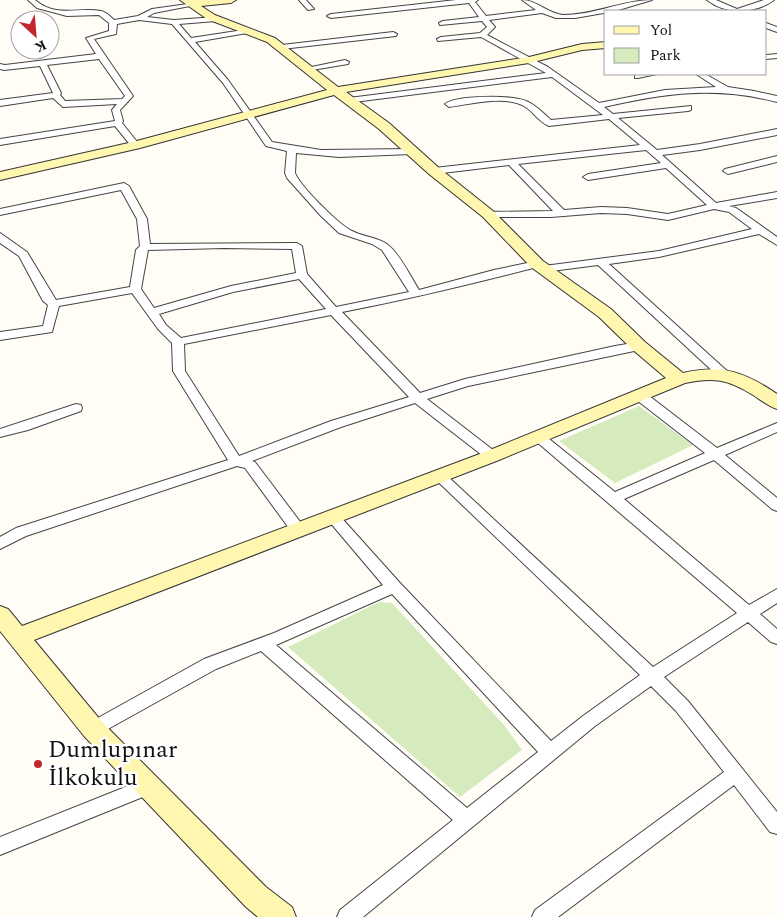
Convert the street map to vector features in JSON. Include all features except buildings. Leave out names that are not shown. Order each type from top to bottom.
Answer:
[{"type":"street","points":[[31,0],[40,7],[67,14],[101,13],[113,22],[139,18],[174,22],[216,19]]},
{"type":"street","points":[[139,18],[152,11],[189,2],[231,0]]},
{"type":"street","points":[[302,0],[310,9]]},
{"type":"street","points":[[470,0],[491,27],[482,35]]},
{"type":"street","points":[[331,16],[475,0]]},
{"type":"street","points":[[525,0],[545,11],[562,17],[604,10]]},
{"type":"street","points":[[610,0],[631,10]]},
{"type":"street","points":[[605,10],[649,0]]},
{"type":"street","points":[[710,0],[734,10]]},
{"type":"street","points":[[739,10],[771,0]]},
{"type":"street","points":[[189,2],[216,19],[271,40],[282,47],[306,68],[384,126],[434,171],[488,214],[541,266],[605,313],[639,346],[679,378]]},
{"type":"street","points":[[443,23],[545,11]]},
{"type":"street","points":[[113,22],[113,32],[90,38],[129,96],[116,110],[117,123],[135,145]]},
{"type":"street","points":[[174,22],[251,115],[269,144],[292,151],[370,153],[411,150]]},
{"type":"street","points":[[190,40],[247,31]]},
{"type":"street","points":[[282,47],[394,34]]},
{"type":"street","points":[[441,39],[482,35],[515,50],[598,106],[714,206],[732,210],[777,242]]},
{"type":"street","points":[[0,176],[135,145],[336,91],[529,60],[582,47],[604,45]]},
{"type":"street","points":[[0,66],[4,68],[43,65],[101,56]]},
{"type":"street","points":[[306,68],[345,62]]},
{"type":"street","points":[[43,65],[56,92],[55,95],[63,104],[124,101]]},
{"type":"street","points":[[461,70],[481,83],[498,100]]},
{"type":"street","points":[[349,101],[552,75]]},
{"type":"street","points":[[638,76],[646,75]]},
{"type":"street","points":[[702,75],[724,88]]},
{"type":"street","points":[[598,106],[655,92],[724,88],[755,92],[777,99]]},
{"type":"street","points":[[0,103],[55,95]]},
{"type":"street","points":[[449,104],[498,100],[519,101],[526,104],[549,123],[688,108]]},
{"type":"street","points":[[0,142],[117,123]]},
{"type":"street","points":[[434,171],[650,150],[700,147],[777,132]]},
{"type":"street","points":[[292,151],[290,173],[292,178],[342,230],[353,236],[381,244],[386,248],[416,294]]},
{"type":"street","points":[[728,170],[777,159]]},
{"type":"street","points":[[512,163],[560,213]]},
{"type":"street","points":[[588,177],[668,165]]},
{"type":"street","points":[[0,212],[124,186],[142,219],[145,247]]},
{"type":"street","points":[[488,214],[628,210],[668,217],[714,206],[777,195]]},
{"type":"street","points":[[178,342],[416,294],[494,273],[541,266],[659,254],[761,230]]},
{"type":"street","points":[[2,241],[23,254],[49,301],[54,304],[135,289]]},
{"type":"street","points":[[299,531],[250,465],[236,462],[179,371],[178,342],[162,327],[135,289],[141,250],[145,247],[297,246],[302,275],[334,310],[417,398],[492,456]]},
{"type":"street","points":[[600,261],[723,374]]},
{"type":"street","points":[[153,312],[232,289],[302,275]]},
{"type":"street","points":[[0,336],[48,329],[54,304]]},
{"type":"street","points":[[0,544],[21,532],[236,462],[336,424],[474,380],[639,346]]},
{"type":"street","points":[[268,914],[256,897],[93,729],[7,627],[299,531],[492,456],[679,378],[704,372],[730,374],[756,388],[777,403]]},
{"type":"street","points":[[639,395],[777,506]]},
{"type":"street","points":[[0,433],[76,408]]},
{"type":"street","points":[[614,498],[777,427]]},
{"type":"street","points":[[538,437],[614,498],[777,638]]},
{"type":"street","points":[[439,476],[682,706],[777,826]]},
{"type":"street","points":[[333,517],[394,587],[551,753]]},
{"type":"street","points":[[93,729],[210,664],[280,637],[394,587]]},
{"type":"street","points":[[347,917],[551,753],[589,720],[748,612],[777,595]]},
{"type":"street","points":[[262,643],[467,820]]},
{"type":"street","points":[[542,917],[735,774]]},
{"type":"street","points":[[0,846],[148,786]]},
{"type":"green space","points":[[639,406],[693,445],[615,483],[559,441]]},
{"type":"green space","points":[[379,602],[392,603],[504,725],[522,750],[460,797],[288,647]]},
{"type":"place","name":"Dumlupınar İlkokulu","points":[[38,764]]}]
